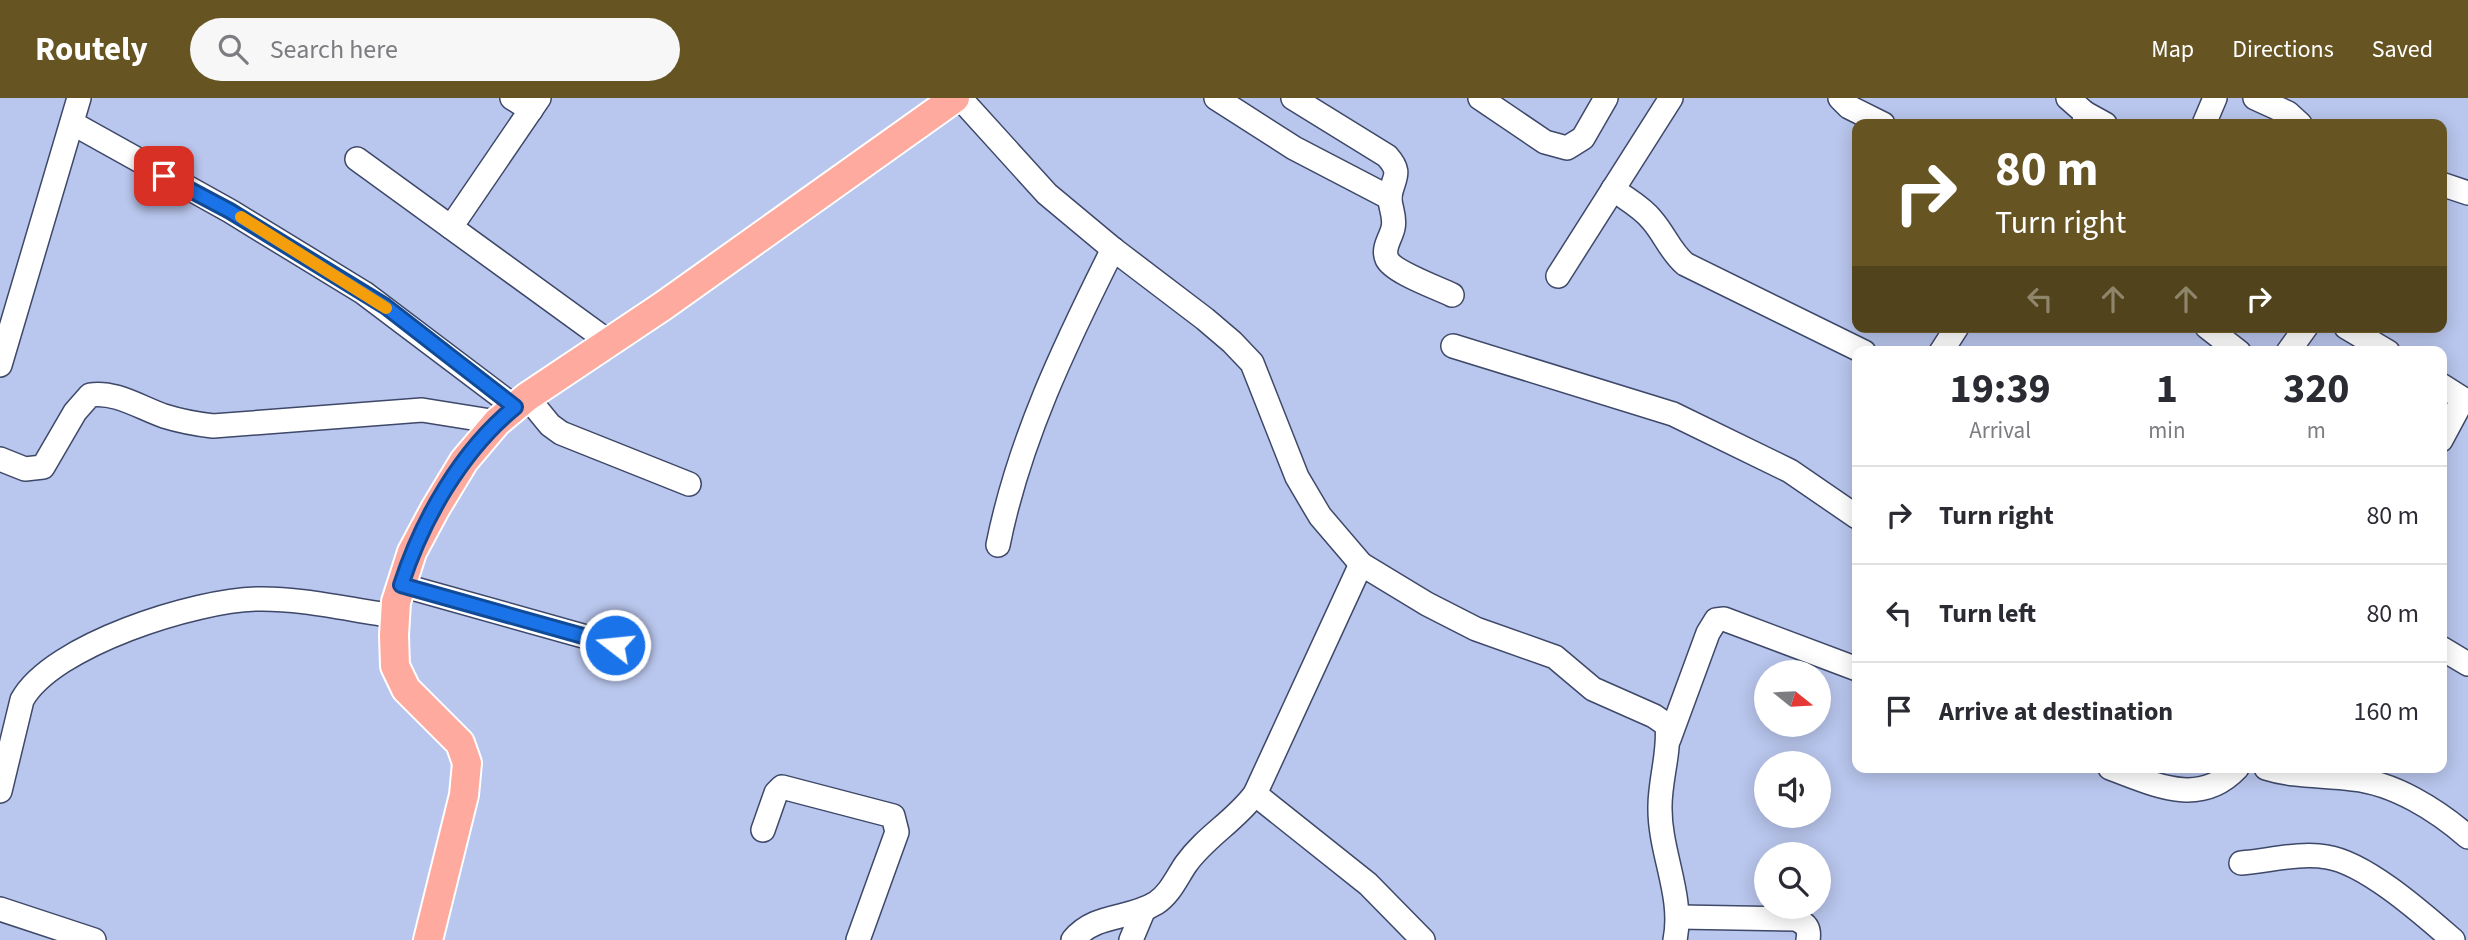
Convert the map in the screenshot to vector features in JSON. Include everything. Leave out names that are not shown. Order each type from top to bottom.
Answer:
[{"type":"main road","points":[[428,940],[464,795],[467,763],[460,743],[406,688],[395,666],[395,616],[401,585],[412,552],[464,461],[513,409],[958,98]]},
{"type":"street","points":[[0,365],[79,98]]},
{"type":"street","points":[[958,98],[1029,177],[1113,249],[1205,319],[1252,363],[1297,477],[1320,516],[1361,564],[1427,604],[1476,629],[1555,657],[1592,689],[1654,716],[1667,725],[1669,739]]},
{"type":"street","points":[[1216,98],[1294,148],[1390,198]]},
{"type":"street","points":[[1293,98],[1387,156],[1395,165],[1396,178],[1390,198],[1394,227],[1386,245],[1386,258],[1395,268],[1452,295]]},
{"type":"street","points":[[1480,98],[1545,142],[1567,148],[1583,138],[1606,98]]},
{"type":"street","points":[[1558,276],[1671,98]]},
{"type":"street","points":[[1840,98],[1849,107],[1873,119]]},
{"type":"street","points":[[2206,119],[2215,98]]},
{"type":"street","points":[[2255,98],[2288,113],[2295,119]]},
{"type":"street","points":[[451,227],[527,102]]},
{"type":"street","points":[[72,123],[230,211],[374,300],[513,409],[550,425],[561,433],[689,484]]},
{"type":"street","points":[[357,159],[609,342]]},
{"type":"street","points":[[2447,186],[2468,193]]},
{"type":"street","points":[[1613,190],[1643,209],[1672,252],[1685,264],[1852,346]]},
{"type":"street","points":[[999,545],[1014,475],[1040,405],[1069,337],[1113,249]]},
{"type":"street","points":[[2215,333],[2231,346]]},
{"type":"street","points":[[2356,333],[2378,346]]},
{"type":"street","points":[[1453,346],[1636,401],[1673,415],[1790,471],[1852,504]]},
{"type":"street","points":[[2447,389],[2465,401],[2447,430]]},
{"type":"street","points":[[0,459],[25,470],[43,467],[75,412],[89,395],[104,393],[173,418],[213,426],[422,410],[513,409]]},
{"type":"street","points":[[1073,940],[1082,928],[1158,902],[1205,841],[1235,818],[1255,794],[1361,564]]},
{"type":"street","points":[[401,585],[615,645]]},
{"type":"street","points":[[0,791],[22,700],[29,687],[53,667],[94,644],[174,613],[254,599],[395,616]]},
{"type":"street","points":[[1675,940],[1679,917],[1661,831],[1660,806],[1669,739],[1707,633],[1716,620],[1724,619],[1852,667]]},
{"type":"street","points":[[2447,652],[2468,664]]},
{"type":"street","points":[[2124,773],[2167,788],[2191,791],[2209,788],[2227,779],[2232,773]]},
{"type":"street","points":[[2282,773],[2382,784],[2434,813],[2468,838]]},
{"type":"street","points":[[763,830],[776,793],[782,787],[893,816],[897,832],[858,940]]},
{"type":"street","points":[[1255,794],[1368,884],[1423,940]]},
{"type":"street","points":[[2241,863],[2311,856],[2328,857],[2347,863],[2407,902],[2453,940]]},
{"type":"street","points":[[0,909],[94,940]]},
{"type":"street","points":[[1131,940],[1144,909]]},
{"type":"street","points":[[1679,917],[1796,919],[1805,924],[1809,931],[1808,940]]},
{"type":"slow traffic","points":[[241,217],[386,308]]},
{"type":"route","points":[[164,176],[230,211],[385,306],[515,407],[497,422],[464,461],[412,552],[401,585],[615,645]]}]
